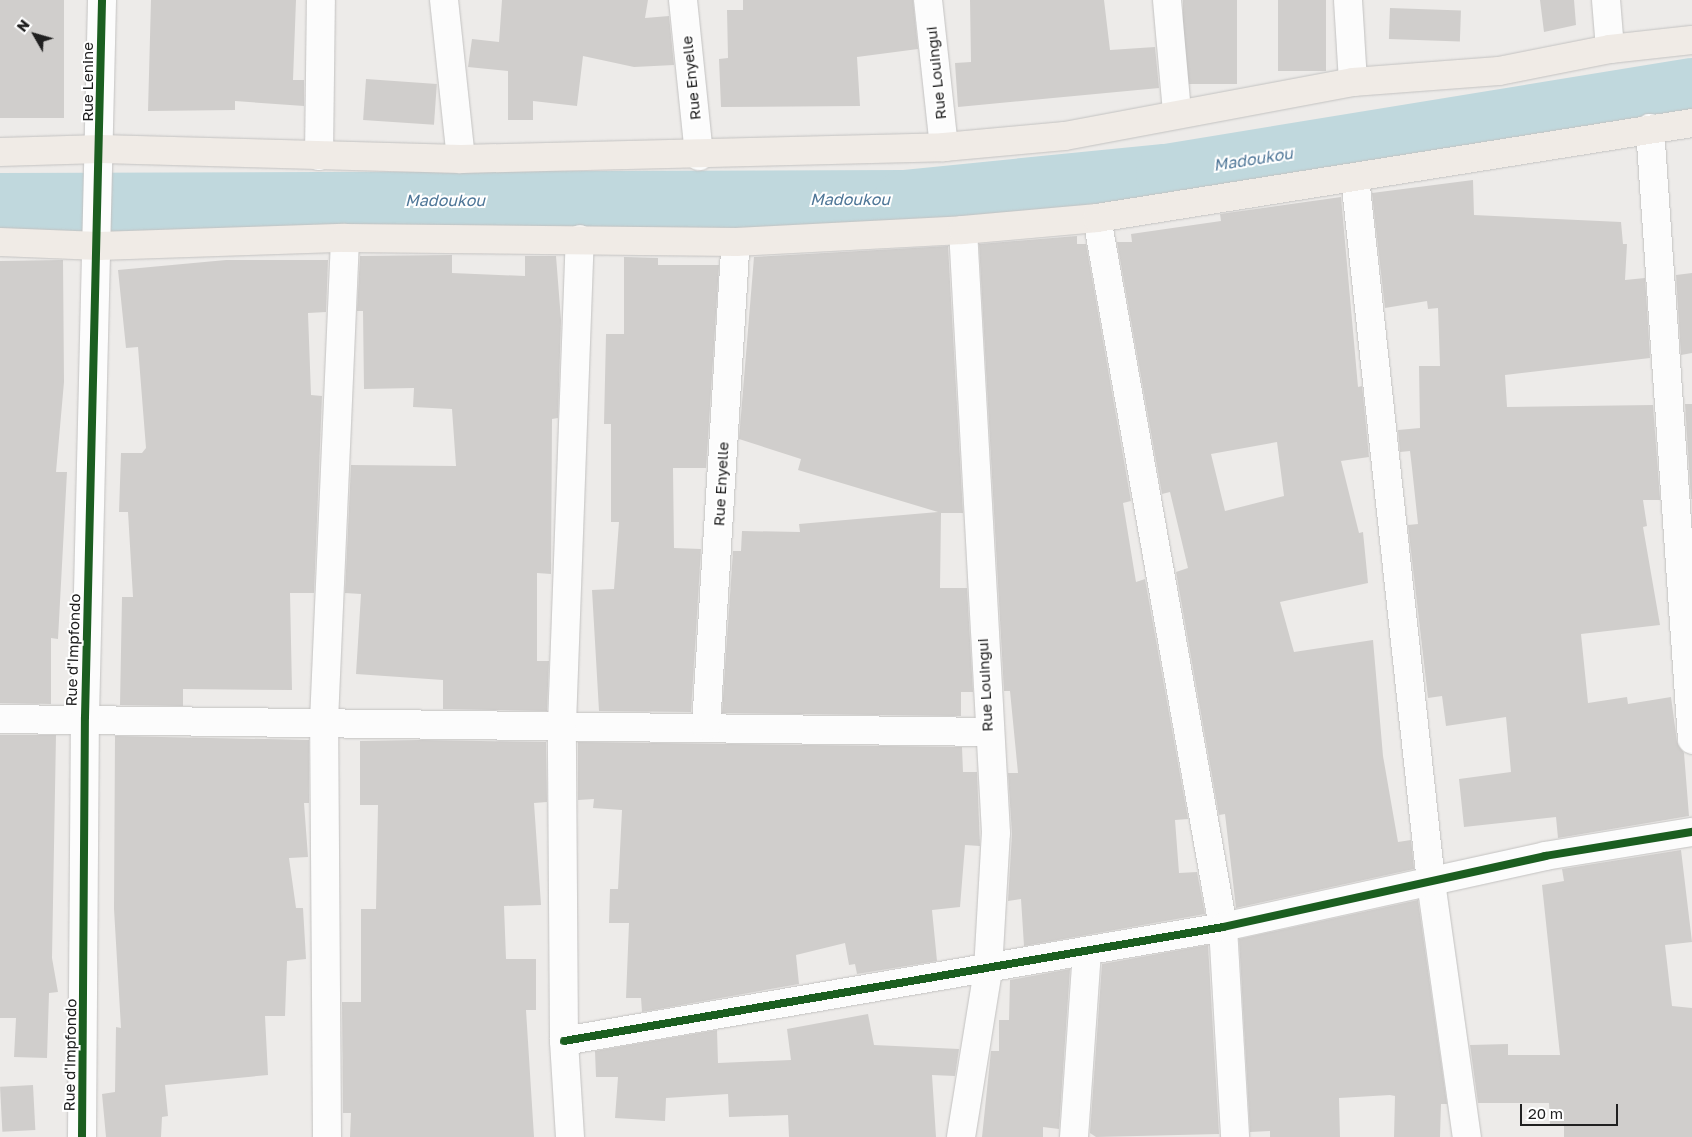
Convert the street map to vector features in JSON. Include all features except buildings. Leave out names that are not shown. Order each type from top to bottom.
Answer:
[{"type":"main road","points":[[0,152],[101,157],[319,156],[461,159],[699,156],[944,147],[1065,136],[1176,113],[1353,82],[1500,71],[1610,49],[1692,40]]},
{"type":"main road","points":[[0,242],[99,236],[580,239],[736,242],[963,230],[1097,218],[1355,178],[1650,128],[1692,124]]},
{"type":"street","name":"Rue Lenine","points":[[101,157],[102,0]]},
{"type":"street","points":[[319,156],[321,0]]},
{"type":"street","points":[[444,0],[461,159]]},
{"type":"street","name":"Rue Enyelle","points":[[683,0],[699,156]]},
{"type":"street","name":"Rue Louingui","points":[[928,0],[944,147]]},
{"type":"street","points":[[1167,0],[1176,113]]},
{"type":"street","points":[[1348,0],[1353,82]]},
{"type":"street","points":[[1606,0],[1610,49]]},
{"type":"street","points":[[1650,128],[1692,740]]},
{"type":"street","name":"Rue d'Impfondo","points":[[82,1137],[85,717],[101,157]]},
{"type":"street","points":[[1355,178],[1431,882],[1467,1137]]},
{"type":"street","points":[[1097,218],[1223,927],[1235,1137]]},
{"type":"street","name":"Rue Louingui","points":[[961,1137],[988,970],[996,833],[987,732],[963,230]]},
{"type":"street","points":[[327,1137],[324,721],[345,238]]},
{"type":"street","points":[[570,1137],[564,1042],[562,724],[580,239]]},
{"type":"street","name":"Rue Enyelle","points":[[706,726],[736,242]]},
{"type":"street","points":[[0,719],[85,717],[987,732]]},
{"type":"street","points":[[564,1042],[988,970],[1223,927],[1545,856],[1692,832]]},
{"type":"street","points":[[1074,1137],[1087,951]]},
{"type":"waterway","name":"Madoukou","points":[[0,202],[903,199],[1165,173],[1692,87]]},
{"type":"cycle path","points":[[82,1137],[85,717],[102,0]]},
{"type":"cycle path","points":[[564,1041],[1223,927],[1545,856],[1692,832]]}]
